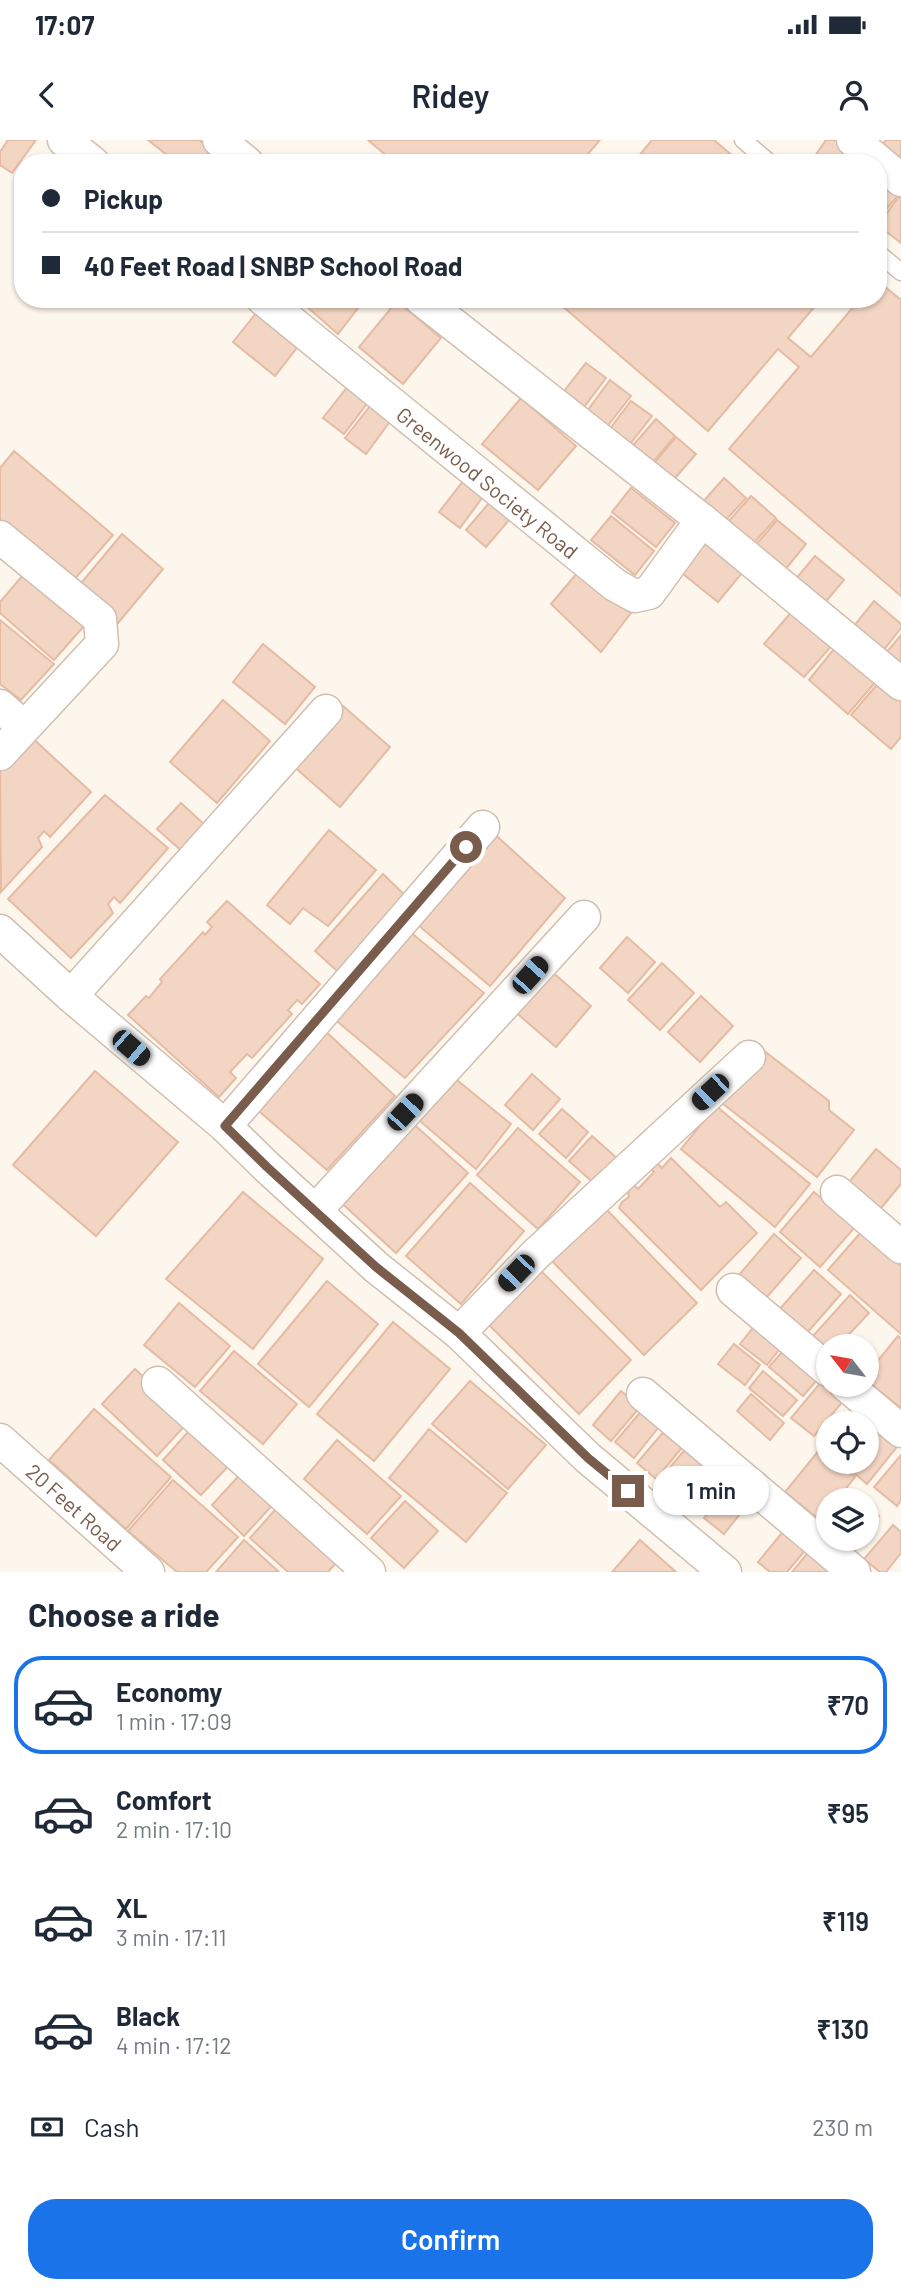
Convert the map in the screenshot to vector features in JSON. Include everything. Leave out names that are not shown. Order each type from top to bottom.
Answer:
[{"type":"street","points":[[64,140],[82,154]]},
{"type":"street","points":[[219,140],[236,154]]},
{"type":"street","points":[[853,140],[870,154]]},
{"type":"street","points":[[887,168],[901,180]]},
{"type":"street","name":"Greenwood Society Road","points":[[274,308],[615,585],[635,596],[649,593],[702,520]]},
{"type":"street","points":[[432,308],[702,520],[901,684]]},
{"type":"street","points":[[0,537],[100,619],[102,644],[0,754]]},
{"type":"street","points":[[0,706],[24,727]]},
{"type":"street","points":[[72,996],[326,711]]},
{"type":"street","points":[[225,1126],[482,827]]},
{"type":"street","points":[[316,1210],[584,917]]},
{"type":"street","points":[[0,931],[225,1126],[376,1267],[459,1333],[588,1458],[725,1572]]},
{"type":"street","points":[[459,1333],[536,1254],[749,1056]]},
{"type":"street","points":[[837,1192],[901,1247]]},
{"type":"street","points":[[733,1290],[816,1360]]},
{"type":"street","points":[[158,1383],[369,1572]]},
{"type":"street","points":[[643,1394],[854,1572]]},
{"type":"street","points":[[860,1397],[901,1431]]},
{"type":"street","name":"20 Feet Road","points":[[0,1440],[148,1572]]},
{"type":"lane","points":[[743,140],[759,154]]},
{"type":"lane","points":[[887,260],[901,272]]},
{"type":"building","points":[[8,140],[36,140],[26,154],[14,154],[12,173],[0,165],[0,152]]},
{"type":"building","points":[[148,140],[199,140],[211,149],[207,154],[166,154]]},
{"type":"building","points":[[368,140],[600,140],[588,154],[384,154]]},
{"type":"building","points":[[652,140],[714,140],[730,154],[640,154]]},
{"type":"building","points":[[826,140],[838,140],[851,151],[848,154],[816,154]]},
{"type":"building","points":[[886,140],[901,140],[901,163],[881,146]]},
{"type":"building","points":[[887,183],[901,192],[887,208]]},
{"type":"building","points":[[901,194],[901,243],[887,232],[887,213]]},
{"type":"building","points":[[887,288],[901,300],[901,596],[729,449],[799,367],[778,349],[708,431],[564,308],[813,308],[788,338],[811,357],[852,308],[887,308]]},
{"type":"building","points":[[260,308],[303,340],[275,376],[233,342]]},
{"type":"building","points":[[308,308],[358,308],[338,334]]},
{"type":"building","points":[[391,308],[405,308],[441,338],[403,384],[359,347]]},
{"type":"building","points":[[586,363],[606,378],[578,415],[557,400]]},
{"type":"building","points":[[610,380],[631,396],[602,433],[582,418]]},
{"type":"building","points":[[352,381],[372,397],[344,434],[323,418]]},
{"type":"building","points":[[521,398],[576,446],[538,490],[482,444]]},
{"type":"building","points":[[374,401],[394,416],[366,454],[345,438]]},
{"type":"building","points":[[631,401],[652,416],[623,453],[603,438]]},
{"type":"building","points":[[656,419],[675,436],[649,467],[629,450]]},
{"type":"building","points":[[676,437],[696,454],[669,485],[650,468]]},
{"type":"building","points":[[14,451],[113,535],[72,582],[0,521],[0,468]]},
{"type":"building","points":[[468,475],[488,490],[460,528],[439,512]]},
{"type":"building","points":[[724,478],[746,498],[724,522],[702,503]]},
{"type":"building","points":[[631,488],[675,523],[656,547],[612,512]]},
{"type":"building","points":[[495,496],[515,513],[486,547],[466,530]]},
{"type":"building","points":[[751,496],[776,518],[754,543],[729,521]]},
{"type":"building","points":[[611,516],[654,551],[635,575],[591,540]]},
{"type":"building","points":[[777,520],[806,544],[785,570],[756,545]]},
{"type":"building","points":[[122,534],[163,569],[118,623],[77,588]]},
{"type":"building","points":[[707,535],[747,567],[718,602],[673,566]]},
{"type":"building","points":[[815,556],[844,580],[823,605],[794,581]]},
{"type":"building","points":[[583,566],[634,609],[601,652],[551,604]]},
{"type":"building","points":[[24,574],[84,626],[54,660],[0,613],[0,602]]},
{"type":"building","points":[[874,601],[901,624],[901,628],[883,651],[853,627]]},
{"type":"building","points":[[794,609],[834,643],[804,677],[764,644]]},
{"type":"building","points":[[0,620],[54,664],[21,700],[0,684]]},
{"type":"building","points":[[901,635],[901,666],[886,653]]},
{"type":"building","points":[[263,644],[315,687],[285,724],[233,682]]},
{"type":"building","points":[[838,644],[878,679],[848,714],[809,680]]},
{"type":"building","points":[[881,680],[901,697],[901,737],[891,749],[851,715]]},
{"type":"building","points":[[223,700],[270,741],[217,803],[170,762]]},
{"type":"building","points":[[343,706],[390,747],[340,807],[292,765]]},
{"type":"building","points":[[29,735],[91,792],[50,837],[44,831],[38,838],[42,847],[1,892],[0,766]]},
{"type":"building","points":[[105,795],[168,848],[120,903],[114,897],[108,904],[113,913],[71,958],[8,899]]},
{"type":"building","points":[[181,803],[207,827],[184,853],[157,829]]},
{"type":"building","points":[[329,830],[376,870],[328,926],[303,908],[290,924],[267,905]]},
{"type":"building","points":[[490,830],[565,898],[490,986],[411,919]]},
{"type":"building","points":[[383,874],[412,902],[346,979],[315,951]]},
{"type":"building","points":[[227,901],[320,984],[302,1004],[297,1000],[288,1010],[292,1014],[252,1058],[247,1054],[230,1072],[236,1078],[219,1097],[128,1015],[146,996],[149,998],[162,982],[160,979],[203,932],[205,935],[212,927],[207,922]]},
{"type":"building","points":[[403,926],[484,993],[405,1078],[327,1013]]},
{"type":"building","points":[[627,937],[655,962],[628,993],[600,968]]},
{"type":"building","points":[[662,963],[694,993],[660,1030],[628,1000]]},
{"type":"building","points":[[549,969],[591,1006],[556,1047],[513,1010]]},
{"type":"building","points":[[701,996],[733,1026],[700,1062],[668,1032]]},
{"type":"building","points":[[322,1028],[395,1096],[327,1170],[253,1106]]},
{"type":"building","points":[[763,1050],[829,1101],[829,1110],[854,1130],[817,1177],[722,1103]]},
{"type":"building","points":[[95,1071],[178,1142],[96,1236],[13,1165]]},
{"type":"building","points":[[532,1074],[560,1099],[533,1130],[505,1105]]},
{"type":"building","points":[[452,1076],[511,1124],[476,1169],[413,1115]]},
{"type":"building","points":[[716,1106],[810,1184],[775,1227],[681,1149]]},
{"type":"building","points":[[562,1109],[588,1132],[566,1158],[539,1134]]},
{"type":"building","points":[[408,1119],[468,1173],[396,1253],[336,1198]]},
{"type":"building","points":[[518,1128],[580,1182],[538,1229],[477,1175]]},
{"type":"building","points":[[592,1136],[618,1159],[596,1185],[569,1161]]},
{"type":"building","points":[[876,1149],[901,1170],[901,1184],[877,1213],[845,1187]]},
{"type":"building","points":[[671,1158],[720,1207],[726,1202],[757,1233],[701,1290],[619,1208],[629,1197],[628,1191],[634,1185],[638,1189],[654,1172],[651,1169],[657,1163],[662,1168]]},
{"type":"building","points":[[470,1183],[524,1231],[461,1304],[406,1256]]},
{"type":"building","points":[[243,1192],[323,1259],[253,1349],[166,1279]]},
{"type":"building","points":[[814,1192],[855,1227],[820,1267],[780,1232]]},
{"type":"building","points":[[605,1208],[697,1303],[644,1355],[551,1260]]},
{"type":"building","points":[[862,1231],[901,1266],[901,1334],[828,1270]]},
{"type":"building","points":[[774,1234],[801,1258],[766,1298],[739,1275]]},
{"type":"building","points":[[539,1269],[631,1360],[579,1414],[487,1323]]},
{"type":"building","points":[[814,1270],[841,1294],[806,1334],[779,1310]]},
{"type":"building","points":[[327,1281],[378,1324],[309,1407],[258,1364]]},
{"type":"building","points":[[850,1295],[869,1313],[849,1334],[816,1334],[816,1339],[813,1336]]},
{"type":"building","points":[[179,1303],[230,1346],[195,1387],[144,1345]]},
{"type":"building","points":[[393,1322],[450,1369],[374,1461],[317,1414]]},
{"type":"building","points":[[756,1324],[783,1345],[767,1365],[740,1344]]},
{"type":"building","points":[[898,1336],[901,1339],[901,1408],[879,1390],[879,1359]]},
{"type":"building","points":[[734,1344],[760,1365],[745,1385],[718,1364]]},
{"type":"building","points":[[234,1351],[297,1404],[263,1444],[200,1391]]},
{"type":"building","points":[[783,1351],[816,1381],[803,1396],[769,1367]]},
{"type":"building","points":[[135,1369],[190,1420],[157,1456],[102,1404]]},
{"type":"building","points":[[763,1371],[797,1400],[783,1416],[749,1388]]},
{"type":"building","points":[[470,1381],[546,1445],[508,1489],[432,1424]]},
{"type":"building","points":[[816,1388],[816,1397],[841,1397],[844,1400],[835,1411],[816,1411],[814,1436],[791,1418]]},
{"type":"building","points":[[621,1391],[640,1407],[611,1441],[593,1425]]},
{"type":"building","points":[[751,1394],[784,1423],[770,1440],[737,1411]]},
{"type":"building","points":[[644,1408],[662,1423],[634,1458],[615,1442]]},
{"type":"building","points":[[94,1409],[171,1477],[126,1529],[49,1460]]},
{"type":"building","points":[[196,1423],[235,1459],[201,1495],[163,1460]]},
{"type":"building","points":[[879,1423],[901,1442],[879,1469]]},
{"type":"building","points":[[429,1429],[507,1493],[466,1542],[389,1478]]},
{"type":"building","points":[[666,1429],[684,1445],[656,1479],[637,1463]]},
{"type":"building","points":[[337,1440],[401,1496],[367,1534],[304,1479]]},
{"type":"building","points":[[688,1446],[706,1461],[678,1495],[659,1480]]},
{"type":"building","points":[[816,1454],[816,1474],[851,1474],[855,1477],[846,1488],[816,1488],[816,1517],[785,1492]]},
{"type":"building","points":[[901,1455],[901,1500],[897,1506],[879,1491],[879,1488],[874,1487]]},
{"type":"building","points":[[245,1469],[278,1499],[244,1536],[212,1505]]},
{"type":"building","points":[[855,1474],[875,1474],[867,1484]]},
{"type":"building","points":[[173,1480],[238,1537],[206,1572],[177,1572],[128,1531]]},
{"type":"building","points":[[732,1483],[752,1499],[724,1534],[704,1518]]},
{"type":"building","points":[[283,1501],[343,1555],[328,1572],[288,1572],[250,1538]]},
{"type":"building","points":[[405,1501],[438,1531],[404,1568],[371,1538]]},
{"type":"building","points":[[893,1525],[901,1532],[901,1553],[886,1572],[880,1572],[864,1559],[871,1551],[879,1551],[879,1541]]},
{"type":"building","points":[[786,1528],[808,1547],[787,1572],[770,1572],[758,1562]]},
{"type":"building","points":[[244,1540],[279,1572],[216,1572]]},
{"type":"building","points":[[640,1540],[676,1572],[612,1572]]},
{"type":"building","points":[[811,1549],[830,1572],[792,1572]]},
{"type":"route","points":[[466,847],[225,1126],[376,1267],[459,1333],[588,1458],[628,1491]]}]
